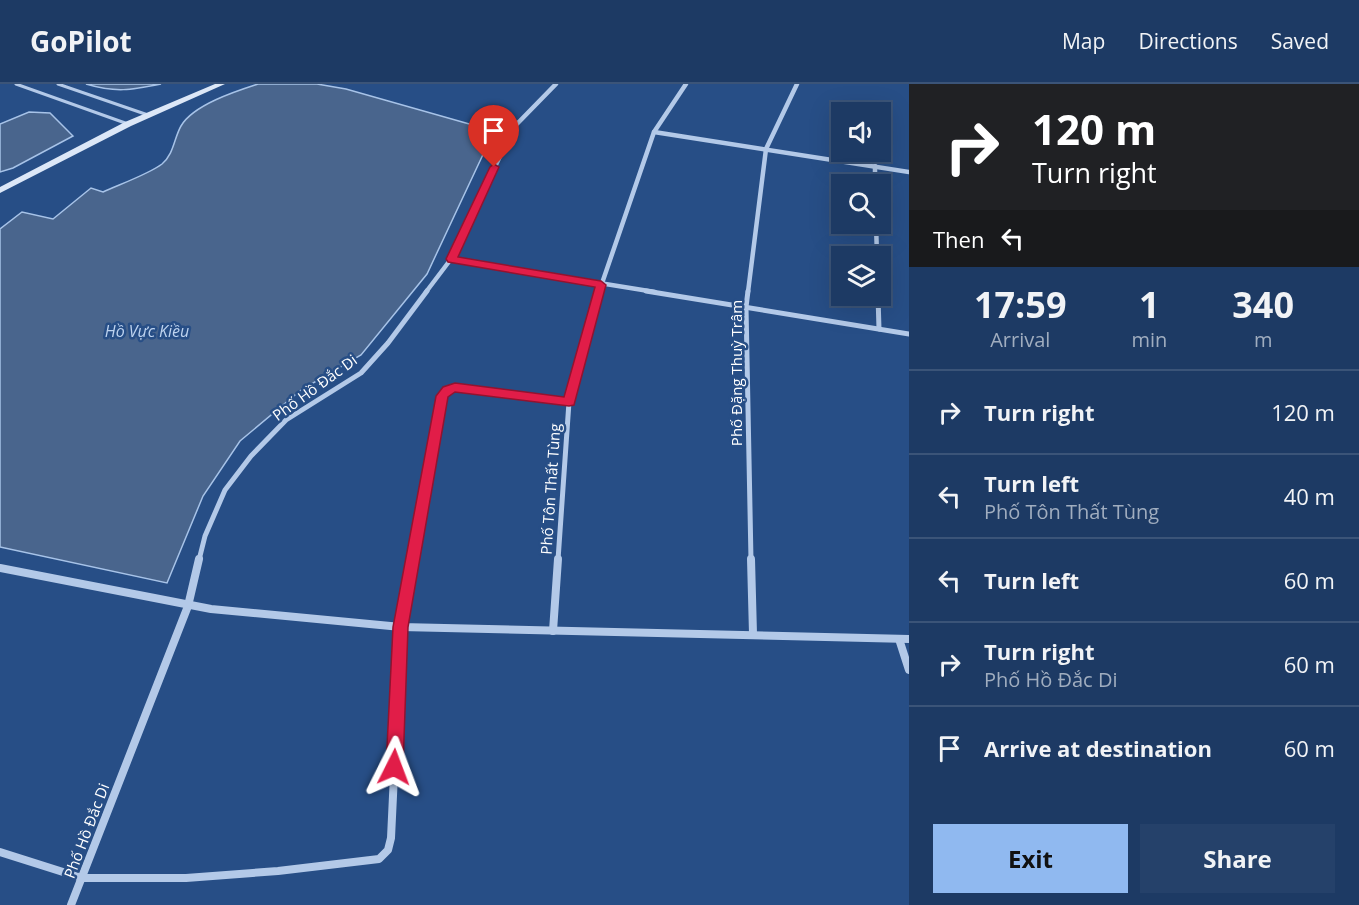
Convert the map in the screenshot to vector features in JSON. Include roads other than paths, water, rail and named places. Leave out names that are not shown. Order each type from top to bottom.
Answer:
[{"type":"main road","points":[[0,190],[128,124],[221,84]]},
{"type":"street","name":"Phố Hồ Đắc Di","points":[[71,905],[188,606],[205,536],[225,490],[251,456],[286,420],[361,373],[388,343],[451,259],[514,127],[556,84]]},
{"type":"street","name":"Phố Tôn Thất Tùng","points":[[553,631],[569,402],[601,285],[654,132],[686,84]]},
{"type":"street","name":"Phố Đặng Thuỳ Trâm","points":[[753,634],[746,307],[766,150],[797,84]]},
{"type":"street","points":[[654,132],[909,171]]},
{"type":"street","points":[[875,166],[875,174]]},
{"type":"street","points":[[451,259],[909,334]]},
{"type":"street","points":[[878,306],[879,329]]},
{"type":"street","points":[[0,852],[82,878],[186,878],[379,860],[390,848],[391,838],[401,627],[442,396],[447,390],[455,387],[569,402]]},
{"type":"street","points":[[0,568],[188,606],[269,616],[401,627],[909,639]]},
{"type":"street","points":[[899,639],[909,670]]},
{"type":"lane","points":[[16,84],[128,124]]},
{"type":"lane","points":[[58,84],[148,115]]},
{"type":"water","points":[[86,84],[161,84],[124,90],[106,89]]},
{"type":"water","name":"Hồ Vực Kiều","points":[[258,84],[317,84],[346,89],[494,131],[427,274],[361,355],[301,390],[240,441],[203,496],[167,583],[0,547],[0,229],[22,212],[53,219],[91,188],[103,192],[156,168],[169,156],[181,126],[187,118],[205,105]]},
{"type":"water","points":[[29,112],[50,113],[73,136],[13,168],[0,172],[0,124]]}]
